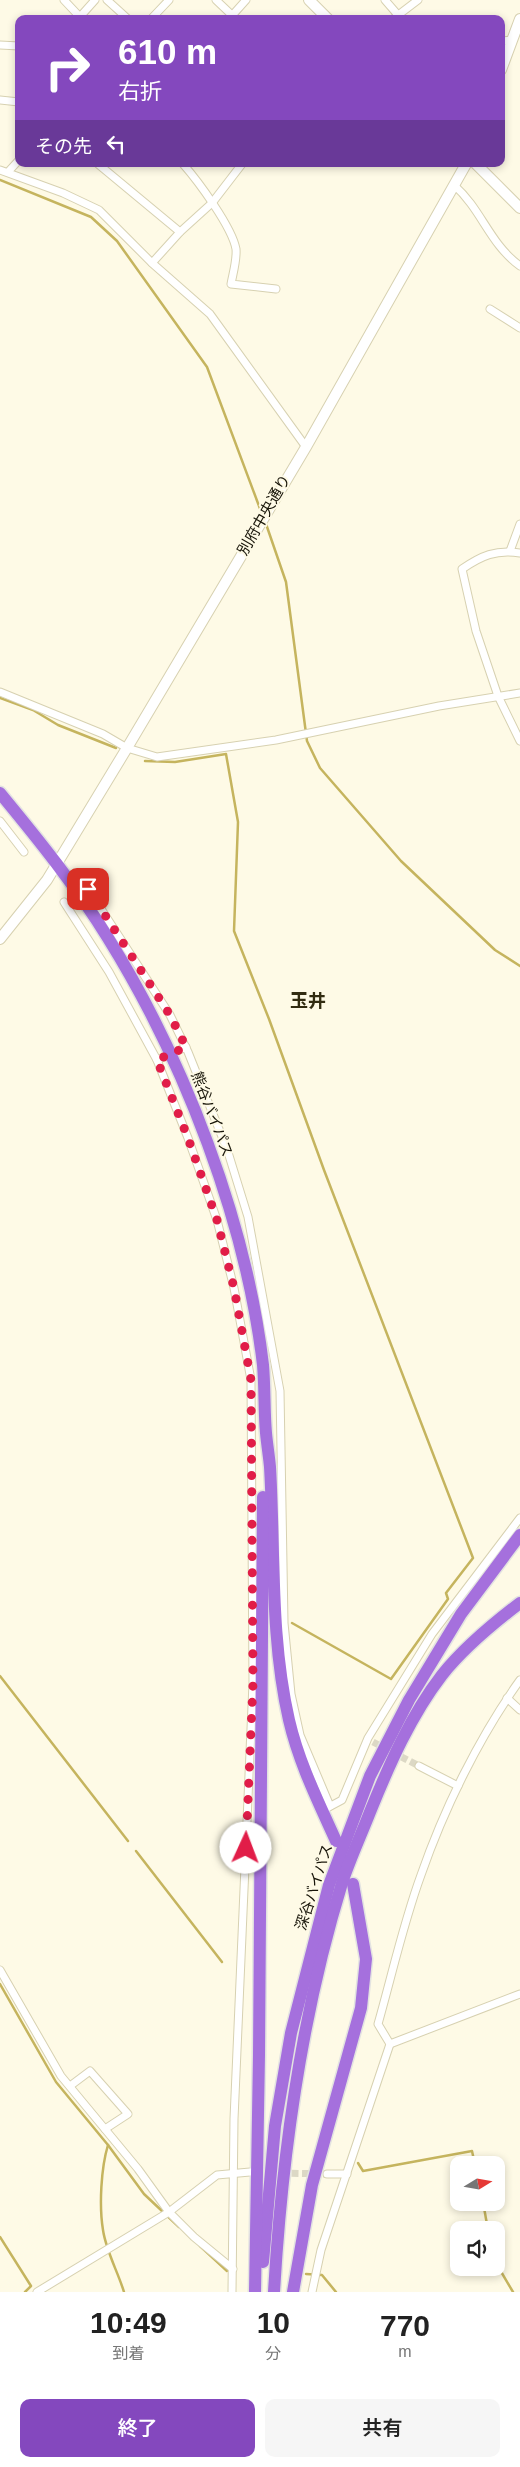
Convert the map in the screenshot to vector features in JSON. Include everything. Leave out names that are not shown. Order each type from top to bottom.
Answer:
[{"type":"highway","name":"熊谷バイパス","points":[[0,793],[58,864],[108,938],[170,1054],[199,1119],[231,1219],[250,1292],[263,1366],[266,1435]]},
{"type":"highway","points":[[266,1435],[270,1464],[277,1653],[287,1693],[300,1762],[326,1808],[336,1841]]},
{"type":"highway","points":[[255,2292],[260,2046],[257,1683],[263,1472],[266,1435]]},
{"type":"highway","name":"深谷バイパス","points":[[262,2292],[277,2116],[291,2033],[329,1885],[370,1776],[409,1700],[461,1614],[520,1535]]},
{"type":"highway","name":"深谷バイパス","points":[[274,2292],[278,2220],[292,2103],[304,2037],[343,1881],[382,1784],[414,1720],[442,1675],[520,1603]]},
{"type":"highway","points":[[293,2292],[312,2185],[361,2008],[366,1959],[353,1884]]},
{"type":"street","points":[[64,0],[76,15]]},
{"type":"street","points":[[82,15],[95,0]]},
{"type":"street","points":[[107,0],[124,15]]},
{"type":"street","points":[[156,15],[169,0]]},
{"type":"street","points":[[216,0],[229,15]]},
{"type":"street","points":[[234,15],[246,0]]},
{"type":"street","points":[[309,0],[324,15]]},
{"type":"street","points":[[385,0],[394,15]]},
{"type":"street","points":[[398,15],[418,0]]},
{"type":"street","points":[[505,61],[516,36],[520,19]]},
{"type":"street","points":[[0,45],[15,46]]},
{"type":"street","points":[[0,100],[15,102]]},
{"type":"street","points":[[4,171],[15,163]]},
{"type":"street","points":[[102,167],[180,232]]},
{"type":"street","points":[[186,167],[212,203],[233,238],[236,251],[231,284],[276,289]]},
{"type":"street","points":[[152,263],[180,232],[212,203],[240,167]]},
{"type":"street","name":"別府中央通り","points":[[0,939],[58,864],[306,446],[464,167]]},
{"type":"street","points":[[479,167],[520,208]]},
{"type":"street","points":[[4,171],[63,193],[100,210],[152,263],[210,314],[306,446]]},
{"type":"street","points":[[454,185],[468,198],[503,253],[520,266]]},
{"type":"street","points":[[490,309],[520,328]]},
{"type":"street","points":[[510,551],[520,524]]},
{"type":"street","points":[[520,553],[510,551],[482,556],[462,569],[476,631],[498,696],[520,741]]},
{"type":"street","points":[[0,692],[103,734],[127,748],[157,757],[295,736],[520,693]]},
{"type":"street","points":[[0,821],[24,852]]},
{"type":"street","points":[[88,889],[170,1015],[186,1047],[227,1149],[248,1217],[280,1391],[287,1693]]},
{"type":"street","points":[[64,902],[109,972],[157,1060],[188,1138],[217,1220],[234,1288],[251,1380],[257,1683],[233,2172],[232,2292]]},
{"type":"street","points":[[157,1060],[186,1047]]},
{"type":"street","points":[[217,1220],[248,1217]]},
{"type":"street","points":[[326,1808],[342,1800],[371,1740],[432,1634],[520,1518]]},
{"type":"street","points":[[312,2292],[317,2269],[390,2044],[378,2024],[420,1875],[458,1786],[507,1698],[520,1680]]},
{"type":"street","points":[[507,1698],[520,1710]]},
{"type":"street","points":[[419,1766],[458,1786]]},
{"type":"street","points":[[0,1970],[61,2076],[105,2129],[168,2212],[233,2269]]},
{"type":"street","points":[[390,2044],[520,1994]]},
{"type":"street","points":[[70,2086],[90,2071],[128,2114],[105,2129]]},
{"type":"street","points":[[37,2292],[168,2212],[217,2175],[233,2172],[250,2172]]},
{"type":"street","points":[[327,2174],[347,2174]]},
{"type":"waterway","points":[[0,180],[91,217],[117,241],[207,367],[262,514]]},
{"type":"waterway","points":[[265,521],[286,582],[307,741],[320,768],[401,861],[495,950],[520,966]]},
{"type":"waterway","points":[[0,698],[33,710],[58,725],[116,748]]},
{"type":"waterway","points":[[145,761],[175,762],[226,754],[238,822],[234,931],[473,1558],[446,1593],[448,1599],[391,1679],[292,1623]]},
{"type":"waterway","points":[[0,1676],[128,1841]]},
{"type":"waterway","points":[[136,1851],[222,1962]]},
{"type":"waterway","points":[[0,1984],[56,2082],[108,2145],[144,2194],[179,2227]]},
{"type":"waterway","points":[[108,2145],[102,2176],[102,2220],[107,2246],[124,2292]]},
{"type":"waterway","points":[[358,2163],[363,2171],[472,2151],[473,2156]]},
{"type":"waterway","points":[[485,2211],[486,2221]]},
{"type":"waterway","points":[[0,2237],[31,2286],[25,2292]]},
{"type":"waterway","points":[[200,2246],[227,2271]]},
{"type":"waterway","points":[[306,2274],[322,2275],[336,2292]]},
{"type":"waterway","points":[[504,2276],[513,2292]]},
{"type":"tunnel","points":[[373,1742],[419,1766]]},
{"type":"tunnel","points":[[281,2173],[327,2174]]},
{"type":"district","name":"玉井","points":[[308,1001]]},
{"type":"route","points":[[88,889],[170,1015],[186,1047],[157,1060],[188,1138],[217,1220],[234,1288],[251,1380],[253,1683],[246,1848]]}]
